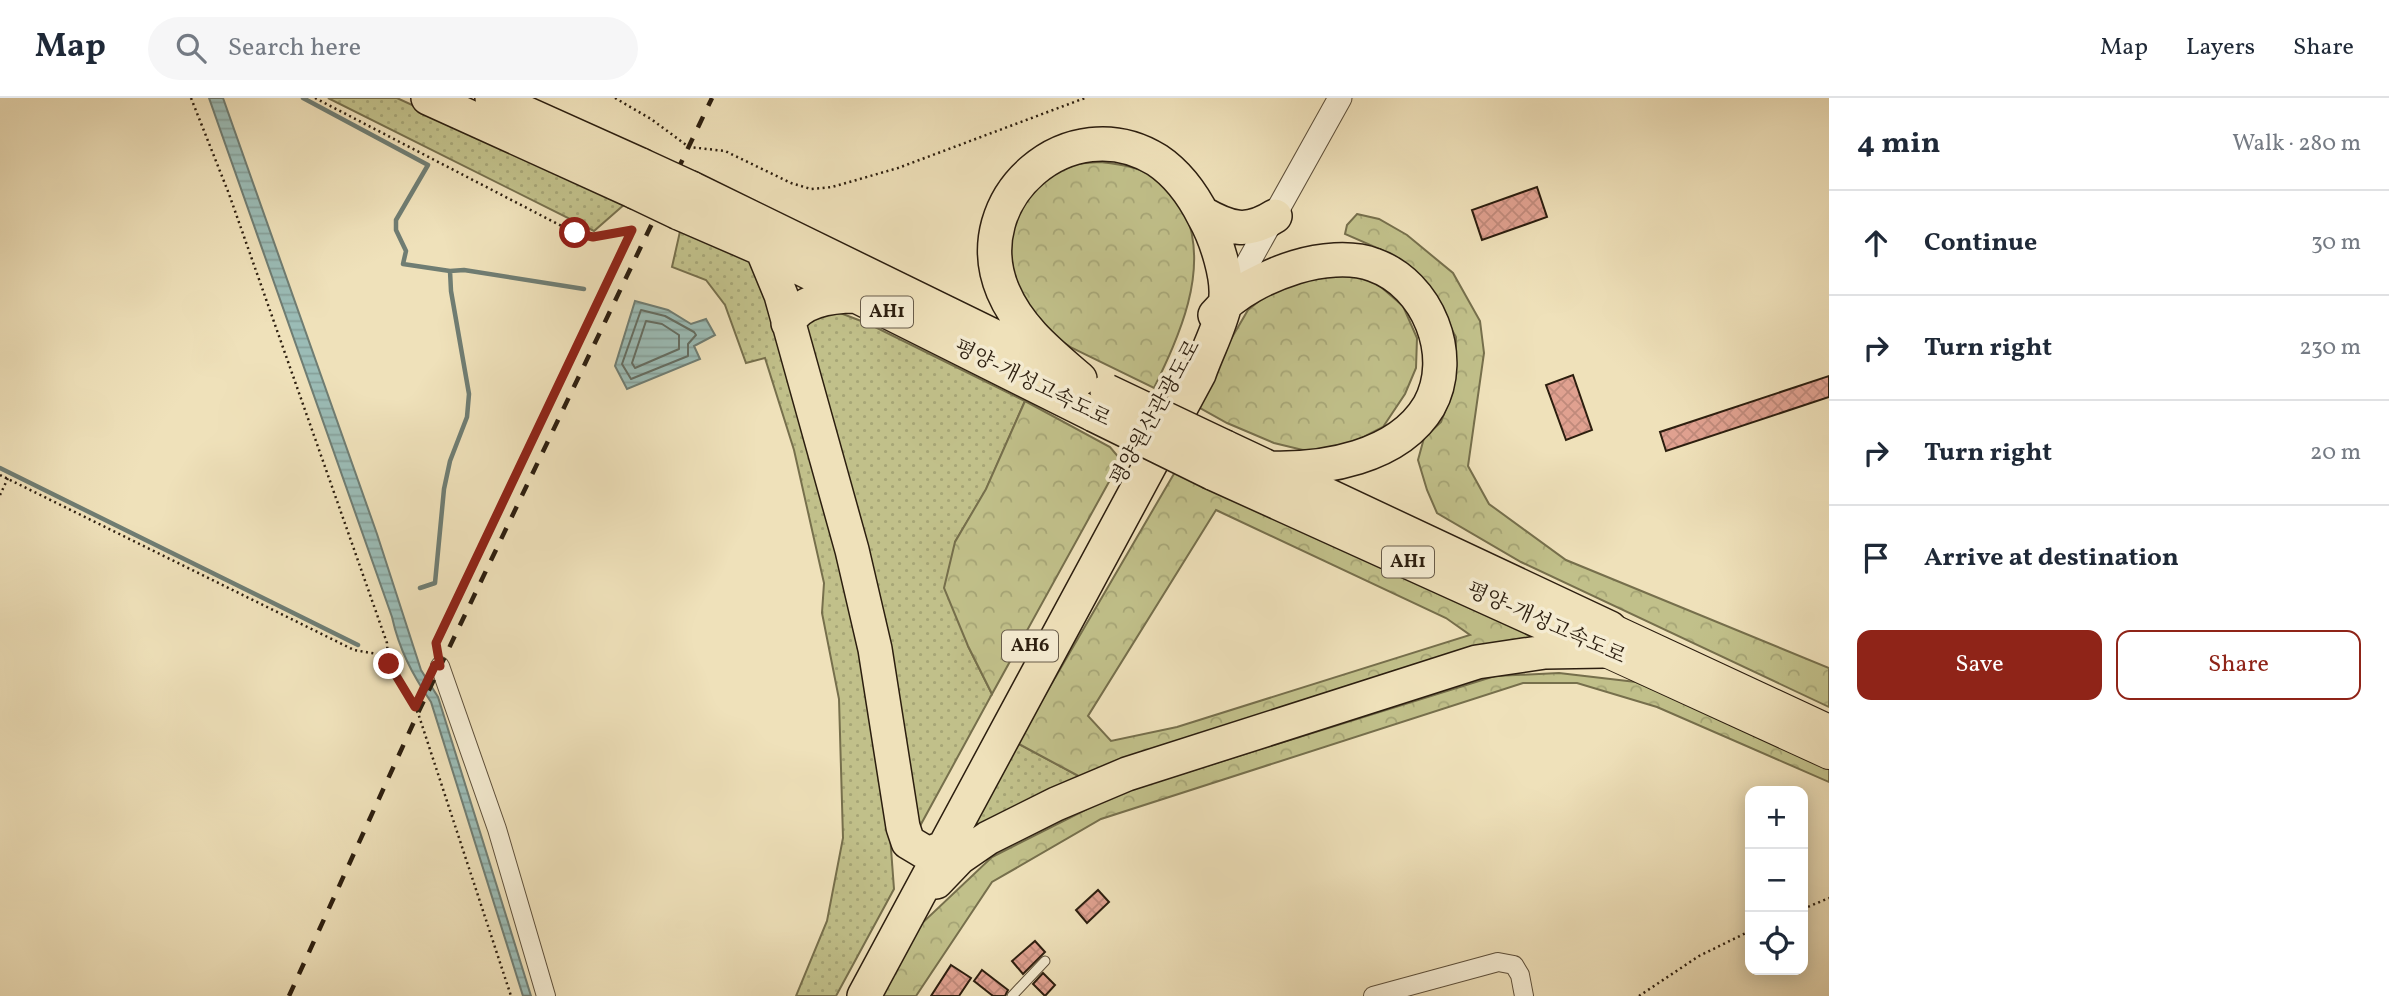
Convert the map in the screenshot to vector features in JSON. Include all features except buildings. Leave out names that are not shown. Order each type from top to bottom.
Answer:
[{"type":"highway","name":"평양-개성고속도로","points":[[428,98],[638,179],[685,200],[1094,395],[1219,460],[1608,640],[1829,730]]},
{"type":"highway","name":"평양-개성고속도로","points":[[492,98],[638,179]]},
{"type":"highway","points":[[1094,395],[1024,327],[1003,291],[998,275],[996,242],[1004,209],[1021,181],[1046,160],[1077,147],[1102,145],[1126,147],[1157,160],[1181,182],[1212,231],[1219,253],[1225,303],[1285,271],[1311,263],[1344,260],[1374,265],[1395,277],[1416,295],[1435,329],[1440,358],[1436,388],[1421,416],[1399,438],[1371,452],[1332,463],[1291,469],[1268,468]]},
{"type":"highway","name":"평양-개성고속도로","points":[[685,200],[762,249],[856,296],[1094,395]]},
{"type":"highway","points":[[1202,213],[1219,223],[1239,228],[1255,227],[1275,216]]},
{"type":"highway","points":[[762,249],[772,270],[789,323],[873,637],[903,827],[908,842],[933,849]]},
{"type":"highway","points":[[789,323],[793,314],[821,300],[856,296]]},
{"type":"highway","name":"평양원산관광도로","points":[[844,996],[933,849],[1199,374],[1225,303]]},
{"type":"highway","name":"평양-개성고속도로","points":[[1219,460],[1268,468],[1829,754]]},
{"type":"highway","points":[[911,910],[959,858],[988,838],[1056,804],[1127,774],[1477,662],[1608,640]]},
{"type":"highway","name":"평양원산관광도로","points":[[864,996],[911,910],[933,849]]},
{"type":"street","points":[[1225,303],[1340,98]]},
{"type":"street","points":[[440,666],[496,829],[546,996]]},
{"type":"street","points":[[1373,996],[1498,962],[1514,965],[1520,975],[1524,996]]},
{"type":"lane","points":[[1012,996],[1045,961]]},
{"type":"path","points":[[191,98],[229,194],[387,643],[389,664]]},
{"type":"path","points":[[315,98],[575,233],[593,237],[632,230],[436,643],[440,666],[435,665],[415,707]]},
{"type":"path","points":[[615,98],[651,118],[689,147],[725,151],[791,183],[811,189],[832,187],[898,168],[1085,98]]},
{"type":"path","points":[[0,475],[354,650],[383,655],[415,707],[511,996]]},
{"type":"path","points":[[0,495],[8,478]]},
{"type":"path","points":[[1808,907],[1829,898]]},
{"type":"path","points":[[1639,996],[1699,956],[1745,933]]},
{"type":"green space","points":[[328,98],[397,98],[626,203],[594,231]]},
{"type":"green space","points":[[1100,162],[1142,171],[1176,191],[1182,201],[1192,236],[1193,281],[1188,303],[1173,347],[1154,388],[1072,348],[1035,323],[1013,291],[1008,251],[1016,216],[1029,196],[1054,170],[1072,164]]},
{"type":"green space","points":[[1357,214],[1379,219],[1407,235],[1453,273],[1480,321],[1484,353],[1468,466],[1489,504],[1566,560],[1829,668],[1829,707],[1521,562],[1437,513],[1418,460],[1424,438],[1441,422],[1451,395],[1456,362],[1456,337],[1438,305],[1382,250],[1345,234],[1347,225]]},
{"type":"green space","points":[[681,227],[747,254],[778,321],[868,662],[886,781],[894,889],[836,996],[796,996],[827,921],[843,838],[839,699],[822,613],[824,583],[794,450],[765,358],[746,363],[725,305],[706,280],[672,267]]},
{"type":"green space","points":[[1345,268],[1374,281],[1403,306],[1417,338],[1416,368],[1405,394],[1383,427],[1354,442],[1311,452],[1274,443],[1227,423],[1193,404],[1248,310],[1275,288]]},
{"type":"green space","points":[[835,311],[869,324],[1025,401],[986,490],[955,542],[968,646],[992,694],[920,826],[914,827],[815,393],[805,319]]},
{"type":"green space","points":[[1025,401],[1110,447],[1121,460],[992,694],[944,588],[955,542],[986,489]]},
{"type":"green space","points":[[1175,472],[1539,637],[1086,780],[1017,743]],"holes":[[[1216,510],[1446,618],[1470,635],[1177,727],[1111,741],[1088,716]]]},
{"type":"green space","points":[[1559,673],[1636,682],[1829,764],[1829,782],[1657,707],[1577,683],[1523,683],[1101,819],[992,882],[916,996],[882,996],[918,927],[992,857],[1117,794],[1495,676]]},
{"type":"green space","points":[[1017,743],[1086,780],[967,832]]},
{"type":"water","points":[[209,98],[223,98],[377,534],[421,670],[438,697],[531,996],[523,996],[431,702],[402,651]]},
{"type":"water","points":[[635,301],[668,310],[691,324],[706,319],[715,335],[694,346],[700,359],[627,389],[615,366]]},
{"type":"waterway","points":[[303,98],[428,165],[396,220],[396,230],[406,251],[403,264],[450,271],[464,270],[584,289]]},
{"type":"waterway","points":[[420,588],[435,583],[444,489],[450,461],[467,417],[469,394],[450,271]]},
{"type":"waterway","points":[[0,468],[358,645]]},
{"type":"railway","points":[[289,996],[418,713],[712,98]]},
{"type":"route","points":[[389,664],[415,707],[435,665],[440,666],[436,643],[632,230],[593,237],[575,233]]}]
